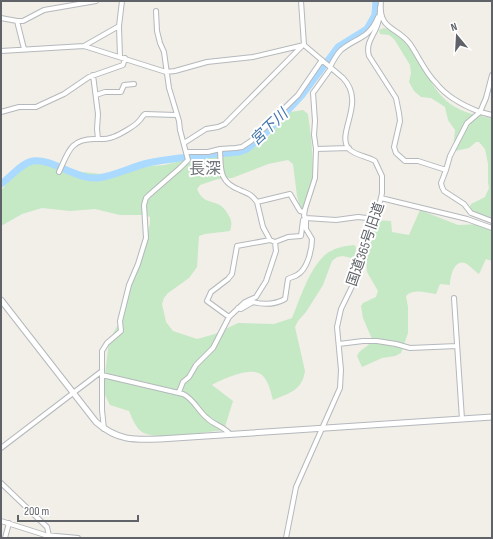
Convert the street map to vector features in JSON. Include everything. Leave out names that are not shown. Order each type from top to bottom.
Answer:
[{"type":"street","points":[[1,18],[17,21],[29,19],[44,10],[96,1]]},
{"type":"street","points":[[1,112],[19,107],[36,107],[64,94],[93,75],[124,65],[119,26],[122,1]]},
{"type":"street","points":[[301,1],[304,45],[346,81],[352,92],[353,102],[346,136],[349,148],[316,149]]},
{"type":"street","points":[[229,317],[207,301],[211,292],[232,274],[237,246],[301,236],[304,215],[315,178],[316,149],[314,136],[315,121],[313,93],[337,54],[365,36],[370,31],[377,19],[381,1]]},
{"type":"street","points":[[380,6],[384,21],[404,37],[435,83],[460,103],[480,112],[492,114]]},
{"type":"street","points":[[380,6],[378,22],[369,41],[368,48],[369,56],[396,98],[400,121],[394,147],[395,152],[405,161],[418,161],[446,170]]},
{"type":"street","points":[[104,429],[102,410],[103,348],[121,330],[120,321],[129,285],[144,244],[146,232],[144,205],[146,198],[188,160],[180,130],[180,121],[176,115],[169,88],[164,52],[157,31],[156,11]]},
{"type":"street","points":[[17,21],[24,49]]},
{"type":"street","points":[[84,46],[119,26]]},
{"type":"street","points":[[1,51],[84,46],[166,72],[207,62],[254,57],[304,45]]},
{"type":"street","points":[[184,143],[206,129],[225,124],[298,49],[304,45]]},
{"type":"street","points":[[187,153],[220,152],[242,147],[251,141],[298,95],[323,60]]},
{"type":"street","points":[[93,75],[98,114],[98,139]]},
{"type":"street","points":[[492,75],[486,98],[480,112],[467,123],[450,156],[441,183],[444,192],[464,204],[471,213],[492,221]]},
{"type":"street","points":[[96,95],[105,92],[121,92],[124,85],[134,84]]},
{"type":"street","points":[[59,172],[70,149],[77,142],[87,139],[108,139],[115,137],[139,121],[145,114],[176,115]]},
{"type":"street","name":"国道365号旧道","points":[[286,538],[296,487],[340,388],[341,370],[337,327],[341,309],[359,272],[365,240],[376,219],[381,198],[383,181],[376,163],[373,159],[357,154],[349,148]]},
{"type":"street","points":[[179,392],[183,382],[189,377],[196,365],[213,348],[229,317],[245,302],[256,297],[266,281],[276,251],[272,241],[263,227],[257,202],[249,193],[239,190],[226,182],[221,172],[220,152]]},
{"type":"street","points":[[238,308],[241,309],[253,302],[264,305],[279,302],[285,299],[288,279],[298,275],[307,264],[312,239],[306,228],[304,215],[290,194],[257,202]]},
{"type":"street","points":[[381,198],[467,219],[492,228]]},
{"type":"street","points":[[304,215],[336,220],[358,217],[376,219]]},
{"type":"street","points":[[454,298],[462,419]]},
{"type":"street","points":[[1,300],[93,418],[104,429],[118,436],[135,440],[492,417]]},
{"type":"street","points":[[339,344],[377,341],[410,348],[457,346]]},
{"type":"street","points":[[1,448],[73,393],[102,373],[179,392],[189,397],[204,417],[224,428],[230,434]]},
{"type":"street","points":[[1,483],[47,527],[46,536]]},
{"type":"street","points":[[1,520],[46,536],[78,538]]},
{"type":"street","points":[[5,538],[9,523]]},
{"type":"green space","points":[[384,28],[397,34],[407,43],[437,90],[446,100],[465,112],[492,118],[492,221],[475,215],[470,207],[471,204],[485,197],[489,188],[488,164],[485,149],[479,142],[476,142],[469,148],[455,151],[453,149],[455,130],[448,120],[445,107],[431,98],[421,97],[414,91],[409,82],[411,73],[410,65],[394,39],[389,35],[380,34],[379,30]]},
{"type":"green space","points":[[303,110],[308,114],[313,164],[311,191],[307,203],[301,211],[297,196],[293,164],[288,160],[268,164],[232,178],[218,179],[200,185],[197,189],[204,199],[221,206],[225,210],[231,221],[230,231],[199,236],[197,267],[189,278],[168,293],[162,304],[166,322],[173,331],[197,339],[215,334],[238,323],[274,324],[292,318],[314,268],[325,255],[335,249],[354,245],[356,247],[355,259],[343,256],[337,257],[332,261],[323,285],[295,327],[305,371],[301,383],[294,390],[273,400],[270,388],[260,373],[246,372],[239,374],[212,385],[233,401],[224,430],[169,436],[149,435],[142,432],[136,425],[129,411],[110,405],[105,395],[104,383],[109,341],[120,321],[122,308],[150,224],[150,217],[145,215],[120,215],[95,209],[70,211],[42,208],[22,214],[1,226],[1,191],[21,164],[26,161],[44,162],[82,172],[101,174],[117,173],[139,167],[165,165],[206,154],[225,155],[262,144],[291,112]]},
{"type":"green space","points":[[420,210],[458,225],[483,224],[492,226],[492,261],[486,259],[479,274],[469,265],[461,262],[455,266],[453,270],[450,285],[440,284],[436,294],[412,292],[406,296],[408,307],[408,333],[401,353],[395,356],[382,358],[362,367],[357,356],[358,353],[368,345],[372,339],[363,318],[361,306],[363,303],[376,297],[378,291],[367,272],[366,260],[364,256],[366,236],[375,220],[391,221],[392,232],[409,235]]},
{"type":"waterway","name":"宮下川","points":[[1,184],[24,164],[33,161],[48,163],[81,176],[98,178],[148,163],[239,152],[247,149],[271,128],[302,95],[338,47],[367,29],[375,15],[376,1]]},
{"type":"district","name":"長深","points":[[205,168]]}]
